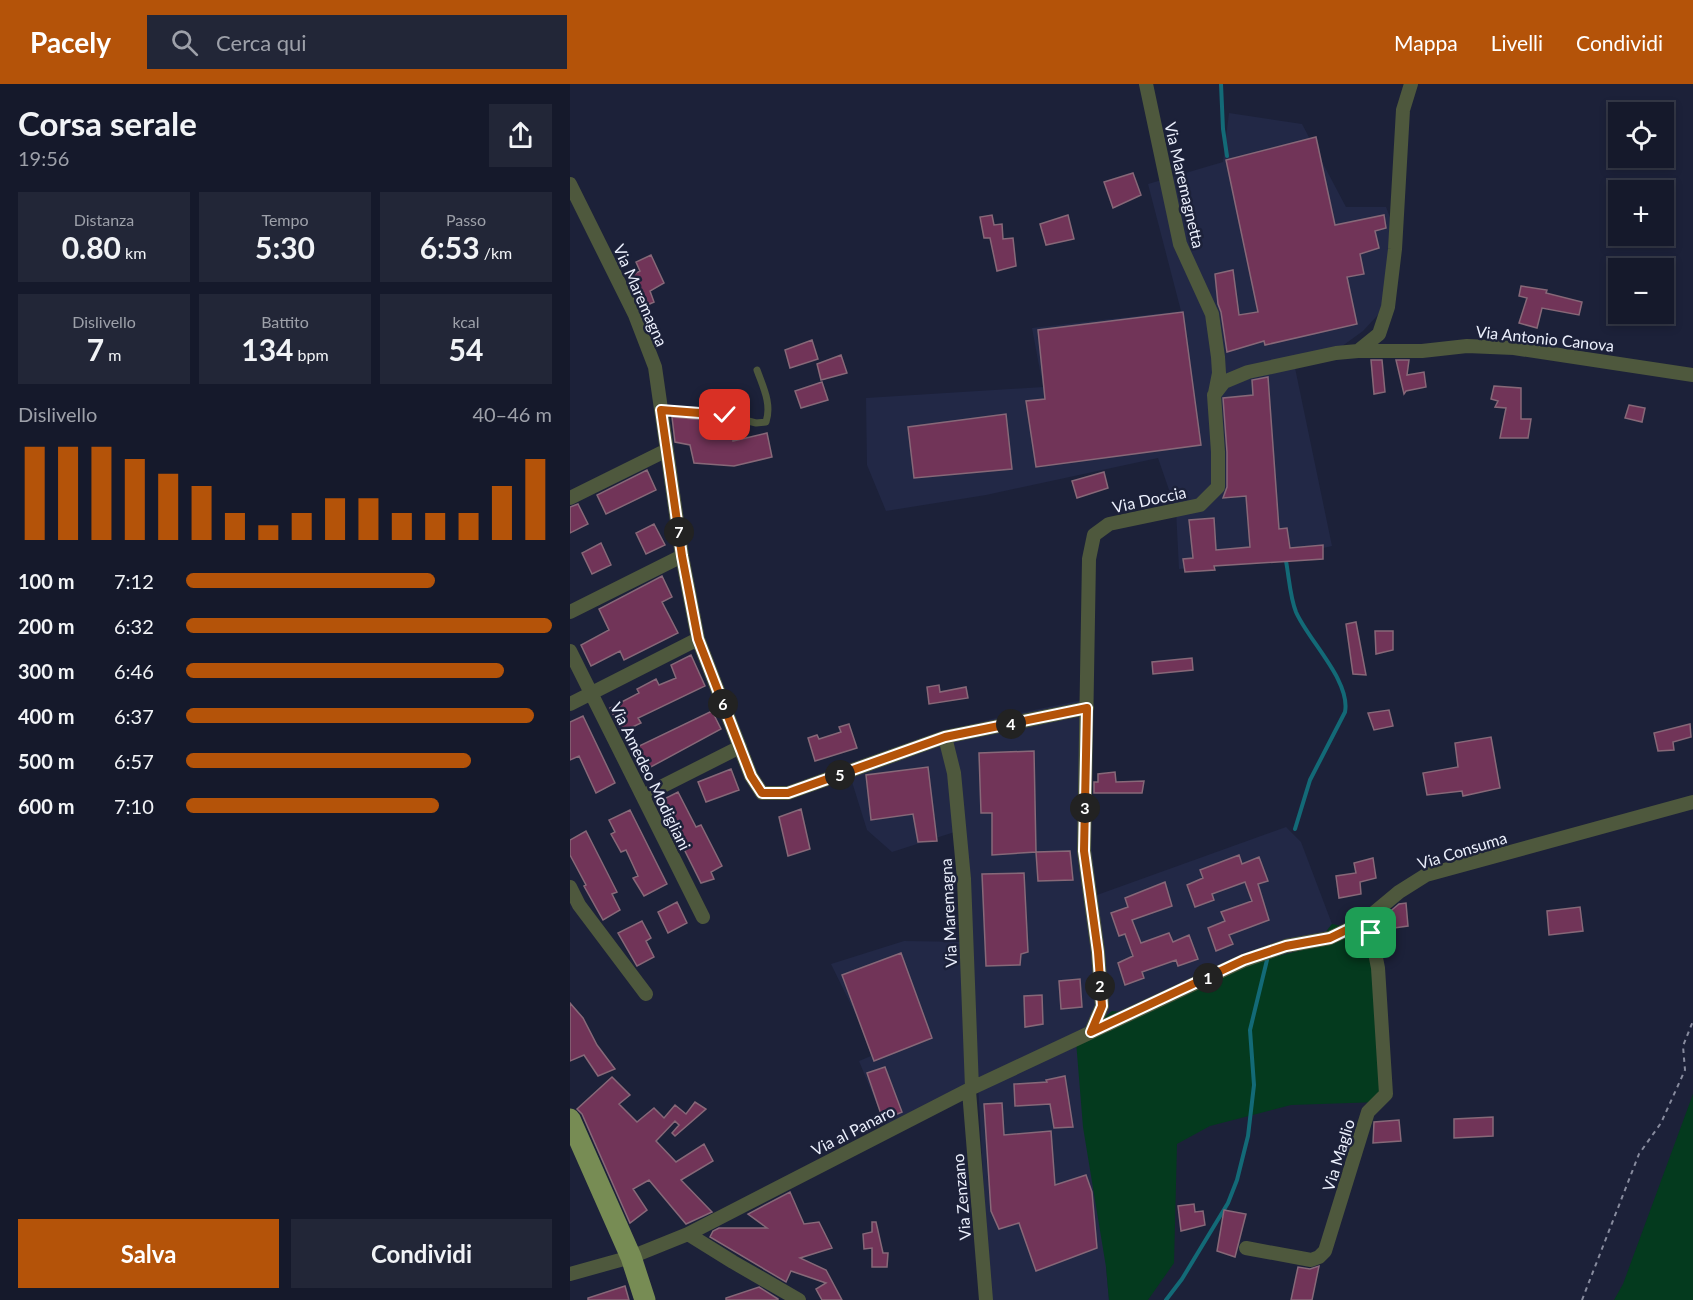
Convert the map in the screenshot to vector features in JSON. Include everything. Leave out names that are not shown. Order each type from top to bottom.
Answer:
[{"type":"main road","points":[[570,1121],[631,1257],[645,1300]]},
{"type":"street","name":"Via Maremagnetta","points":[[1146,84],[1180,244],[1212,314],[1219,373],[1214,395]]},
{"type":"street","points":[[1214,395],[1224,382],[1248,372],[1336,353],[1358,351],[1379,334],[1388,307],[1395,249],[1403,110],[1411,84]]},
{"type":"street","name":"Via Maremagna","points":[[570,184],[635,315],[655,368],[682,556],[698,639],[751,776],[762,793],[788,793],[945,737],[1087,708]]},
{"type":"street","name":"Via Antonio Canova","points":[[1358,351],[1422,351],[1467,346],[1514,348],[1693,375]]},
{"type":"street","name":"Via Doccia","points":[[1091,1032],[1102,1006],[1098,952],[1084,851],[1089,559],[1094,536],[1109,524],[1200,505],[1218,487],[1214,395]]},
{"type":"street","points":[[570,498],[667,450]]},
{"type":"street","points":[[570,612],[682,556]]},
{"type":"street","points":[[570,704],[698,639]]},
{"type":"street","name":"Via Amedeo Modigliani","points":[[570,651],[702,917]]},
{"type":"street","name":"Via Maremagna","points":[[945,737],[954,773],[964,879],[970,1089]]},
{"type":"street","points":[[643,796],[740,747]]},
{"type":"street","name":"Via Consuma","points":[[1091,1032],[1244,960],[1286,946],[1330,938],[1363,922],[1399,892],[1426,875],[1693,802]]},
{"type":"street","points":[[570,887],[579,905],[646,994]]},
{"type":"street","name":"Via Maglio","points":[[1246,1248],[1311,1260],[1319,1257],[1325,1251],[1368,1112],[1386,1094],[1378,968],[1371,933],[1363,922]]},
{"type":"street","name":"Via al Panaro","points":[[570,1274],[631,1257],[688,1234],[855,1146],[1091,1032]]},
{"type":"street","name":"Via Zenzano","points":[[970,1089],[986,1300]]},
{"type":"street","points":[[688,1234],[799,1300]]},
{"type":"lane","points":[[661,410],[725,415],[756,423],[766,422],[769,412],[766,394],[756,370]]},
{"type":"path","points":[[1582,1300],[1639,1154],[1661,1123],[1685,1070],[1683,1046],[1693,1021]]},
{"type":"shaded area","points":[[1229,113],[1302,124],[1346,207],[1386,207],[1394,228],[1389,303],[1363,331],[1334,352],[1294,363],[1332,546],[1262,562],[1179,569],[1176,510],[1158,458],[986,495],[886,511],[867,465],[866,398],[1043,387],[1032,328],[1181,311],[1148,184],[1223,162]]},
{"type":"shaded area","points":[[1087,699],[1084,808],[1091,841],[1097,895],[1286,827],[1301,842],[1332,924],[1314,947],[1221,971],[1106,1267],[1109,1300],[990,1300],[978,1083],[889,1134],[859,1061],[871,1056],[862,1027],[831,964],[904,941],[969,942],[964,829],[892,852],[867,830],[848,769],[945,731]]},
{"type":"green space","points":[[1332,924],[1361,930],[1386,1005],[1380,1102],[1291,1105],[1210,1126],[1177,1144],[1174,1263],[1148,1300],[1109,1300],[1106,1267],[1083,1127],[1076,1041],[1112,1011],[1130,1013],[1221,971],[1314,947]]},
{"type":"green space","points":[[1693,1094],[1693,1300],[1614,1300],[1623,1284]]},
{"type":"building","points":[[1316,137],[1335,225],[1384,215],[1386,228],[1375,231],[1379,248],[1360,254],[1364,274],[1347,277],[1357,324],[1265,345],[1264,341],[1227,352],[1215,274],[1233,270],[1239,315],[1258,312],[1226,160]]},
{"type":"building","points":[[1133,173],[1141,195],[1113,208],[1104,182]]},
{"type":"building","points":[[992,215],[994,225],[1002,224],[1003,239],[1013,238],[1016,266],[997,271],[990,238],[984,238],[980,217]]},
{"type":"building","points":[[1068,215],[1074,239],[1046,245],[1040,224]]},
{"type":"building","points":[[651,255],[664,283],[650,291],[654,302],[643,307],[629,276],[640,271],[636,262]]},
{"type":"building","points":[[1521,286],[1547,290],[1546,293],[1582,302],[1579,315],[1542,308],[1537,328],[1519,323],[1527,298],[1519,296]]},
{"type":"building","points":[[1183,312],[1201,445],[1036,467],[1026,401],[1045,399],[1038,330]]},
{"type":"building","points":[[812,340],[818,359],[790,368],[785,350]]},
{"type":"building","points":[[841,355],[847,373],[821,380],[817,364]]},
{"type":"building","points":[[1371,360],[1382,360],[1385,392],[1374,394]]},
{"type":"building","points":[[1396,360],[1409,360],[1407,375],[1424,372],[1426,387],[1406,391],[1404,394]]},
{"type":"building","points":[[1268,377],[1279,529],[1287,528],[1290,548],[1323,545],[1323,559],[1214,566],[1215,570],[1185,572],[1183,559],[1193,558],[1189,520],[1214,518],[1216,550],[1250,547],[1246,496],[1223,498],[1227,487],[1227,452],[1223,398],[1253,395],[1252,380]]},
{"type":"building","points":[[822,382],[828,400],[801,408],[795,391]]},
{"type":"building","points":[[1494,386],[1521,388],[1521,419],[1531,419],[1528,438],[1500,438],[1506,408],[1495,407],[1498,401],[1491,399]]},
{"type":"building","points":[[1629,405],[1645,408],[1642,422],[1625,418]]},
{"type":"building","points":[[1006,414],[1012,469],[914,478],[908,427]]},
{"type":"building","points":[[672,417],[730,422],[733,441],[767,433],[772,457],[734,466],[694,463],[690,445],[675,442]]},
{"type":"building","points":[[647,470],[656,490],[606,514],[597,495]]},
{"type":"building","points":[[1104,472],[1108,488],[1077,498],[1072,481]]},
{"type":"building","points":[[578,504],[588,524],[570,533],[570,507]]},
{"type":"building","points":[[654,524],[665,545],[646,554],[636,533]]},
{"type":"building","points":[[601,543],[611,565],[592,574],[582,553]]},
{"type":"building","points":[[662,576],[672,597],[662,602],[678,633],[624,660],[620,651],[591,666],[581,645],[609,630],[599,609]]},
{"type":"building","points":[[1356,622],[1366,675],[1353,674],[1346,624]]},
{"type":"building","points":[[1375,631],[1393,631],[1393,650],[1376,654]]},
{"type":"building","points":[[691,655],[705,686],[638,718],[641,723],[622,732],[610,708],[639,693],[637,689],[656,679],[659,685],[676,678],[671,665]]},
{"type":"building","points":[[1192,658],[1193,670],[1153,674],[1152,662]]},
{"type":"building","points":[[939,685],[940,692],[966,687],[968,698],[929,704],[927,687]]},
{"type":"building","points":[[1389,710],[1393,726],[1374,730],[1368,713]]},
{"type":"building","points":[[712,711],[721,729],[647,769],[637,747]]},
{"type":"building","points":[[583,716],[615,783],[596,793],[579,756],[570,760],[570,722]]},
{"type":"building","points":[[849,724],[857,748],[815,761],[808,738],[817,735],[819,739],[841,732],[839,727]]},
{"type":"building","points":[[1690,724],[1691,737],[1673,742],[1674,750],[1658,751],[1654,733]]},
{"type":"building","points":[[1491,737],[1500,788],[1463,796],[1462,791],[1427,795],[1423,773],[1458,767],[1455,743]]},
{"type":"building","points":[[1034,751],[1036,852],[992,855],[992,813],[981,813],[979,753]]},
{"type":"building","points":[[928,767],[937,841],[918,842],[913,814],[871,820],[866,775]]},
{"type":"building","points":[[731,769],[739,790],[706,802],[698,782]]},
{"type":"building","points":[[1115,772],[1116,782],[1144,781],[1142,793],[1094,793],[1094,782],[1098,782],[1098,774]]},
{"type":"building","points":[[678,792],[696,827],[701,825],[722,866],[711,872],[714,879],[701,883],[660,801]]},
{"type":"building","points":[[801,809],[810,849],[788,856],[779,817]]},
{"type":"building","points":[[630,810],[667,884],[644,896],[633,878],[638,876],[626,850],[621,852],[611,834],[615,832],[609,820]]},
{"type":"building","points":[[586,831],[617,892],[612,894],[620,910],[603,920],[570,855],[570,840]]},
{"type":"building","points":[[1070,851],[1073,880],[1038,881],[1036,852]]},
{"type":"building","points":[[1239,855],[1242,864],[1259,857],[1268,881],[1258,884],[1269,920],[1229,935],[1233,944],[1216,951],[1208,928],[1225,921],[1221,912],[1252,901],[1245,882],[1212,894],[1214,900],[1195,907],[1187,885],[1203,878],[1200,870]]},
{"type":"building","points":[[1373,858],[1376,878],[1360,882],[1361,894],[1339,898],[1336,876],[1356,873],[1354,863]]},
{"type":"building","points":[[1024,873],[1028,952],[1021,954],[1020,965],[986,966],[982,874]]},
{"type":"building","points":[[1165,882],[1172,906],[1132,920],[1141,943],[1169,933],[1173,942],[1189,935],[1198,959],[1178,966],[1176,960],[1142,972],[1144,978],[1125,985],[1118,963],[1133,956],[1125,934],[1119,936],[1111,913],[1128,907],[1125,898]]},
{"type":"building","points":[[677,902],[687,923],[668,933],[658,912]]},
{"type":"building","points":[[1406,903],[1408,926],[1387,929],[1387,914],[1399,904]]},
{"type":"building","points":[[1580,907],[1583,931],[1549,935],[1547,911]]},
{"type":"building","points":[[642,921],[651,938],[646,941],[654,957],[637,966],[618,933]]},
{"type":"building","points":[[901,953],[932,1038],[874,1061],[842,975]]},
{"type":"building","points":[[1080,979],[1082,1007],[1061,1009],[1059,981]]},
{"type":"building","points":[[1042,995],[1043,1024],[1025,1027],[1024,996]]},
{"type":"building","points":[[570,1003],[583,1018],[597,1045],[615,1069],[598,1076],[584,1055],[570,1061]]},
{"type":"building","points":[[885,1067],[902,1112],[883,1120],[867,1073]]},
{"type":"building","points":[[1065,1076],[1073,1127],[1054,1128],[1050,1104],[1015,1106],[1014,1084],[1047,1082],[1046,1080]]},
{"type":"building","points":[[612,1077],[630,1095],[619,1104],[637,1122],[654,1108],[664,1118],[675,1105],[686,1114],[695,1102],[706,1109],[675,1136],[672,1133],[679,1125],[675,1121],[656,1141],[676,1162],[704,1144],[713,1161],[681,1180],[712,1212],[686,1224],[649,1180],[633,1189],[647,1210],[630,1223],[582,1114],[577,1109]]},
{"type":"building","points":[[1002,1103],[1004,1135],[1051,1131],[1055,1185],[1086,1175],[1092,1192],[1097,1248],[1036,1271],[1019,1223],[999,1229],[991,1211],[984,1104]]},
{"type":"building","points":[[1493,1117],[1493,1136],[1454,1138],[1454,1119]]},
{"type":"building","points":[[1399,1120],[1401,1141],[1373,1143],[1374,1122]]},
{"type":"building","points":[[790,1192],[804,1224],[819,1222],[832,1248],[800,1258],[826,1270],[842,1300],[822,1300],[816,1289],[826,1283],[791,1271],[786,1282],[710,1237],[713,1231],[719,1228],[767,1228],[748,1214]]},
{"type":"building","points":[[1194,1204],[1195,1212],[1203,1211],[1205,1225],[1181,1231],[1178,1206]]},
{"type":"building","points":[[1224,1210],[1246,1214],[1235,1257],[1217,1251]]},
{"type":"building","points":[[872,1222],[876,1222],[883,1253],[888,1253],[887,1267],[872,1267],[872,1248],[864,1249],[863,1234],[872,1232]]},
{"type":"building","points":[[1319,1266],[1312,1300],[1291,1300],[1298,1267],[1310,1269]]},
{"type":"building","points":[[625,1286],[629,1300],[588,1300],[588,1298]]},
{"type":"building","points":[[759,1287],[778,1300],[726,1300],[726,1298]]},
{"type":"waterway","points":[[1221,84],[1227,156]]},
{"type":"waterway","points":[[1286,561],[1296,612],[1335,674],[1342,687],[1345,700],[1345,712],[1310,780],[1295,829]]},
{"type":"waterway","points":[[1166,1300],[1182,1279],[1228,1203],[1237,1180],[1248,1136],[1254,1085],[1250,1030],[1267,960]]},
{"type":"route","points":[[725,415],[661,410],[682,556],[698,639],[751,776],[762,793],[788,793],[945,737],[1087,708],[1084,851],[1098,952],[1102,1006],[1091,1032],[1244,960],[1286,946],[1330,938],[1363,922],[1371,933]]}]
